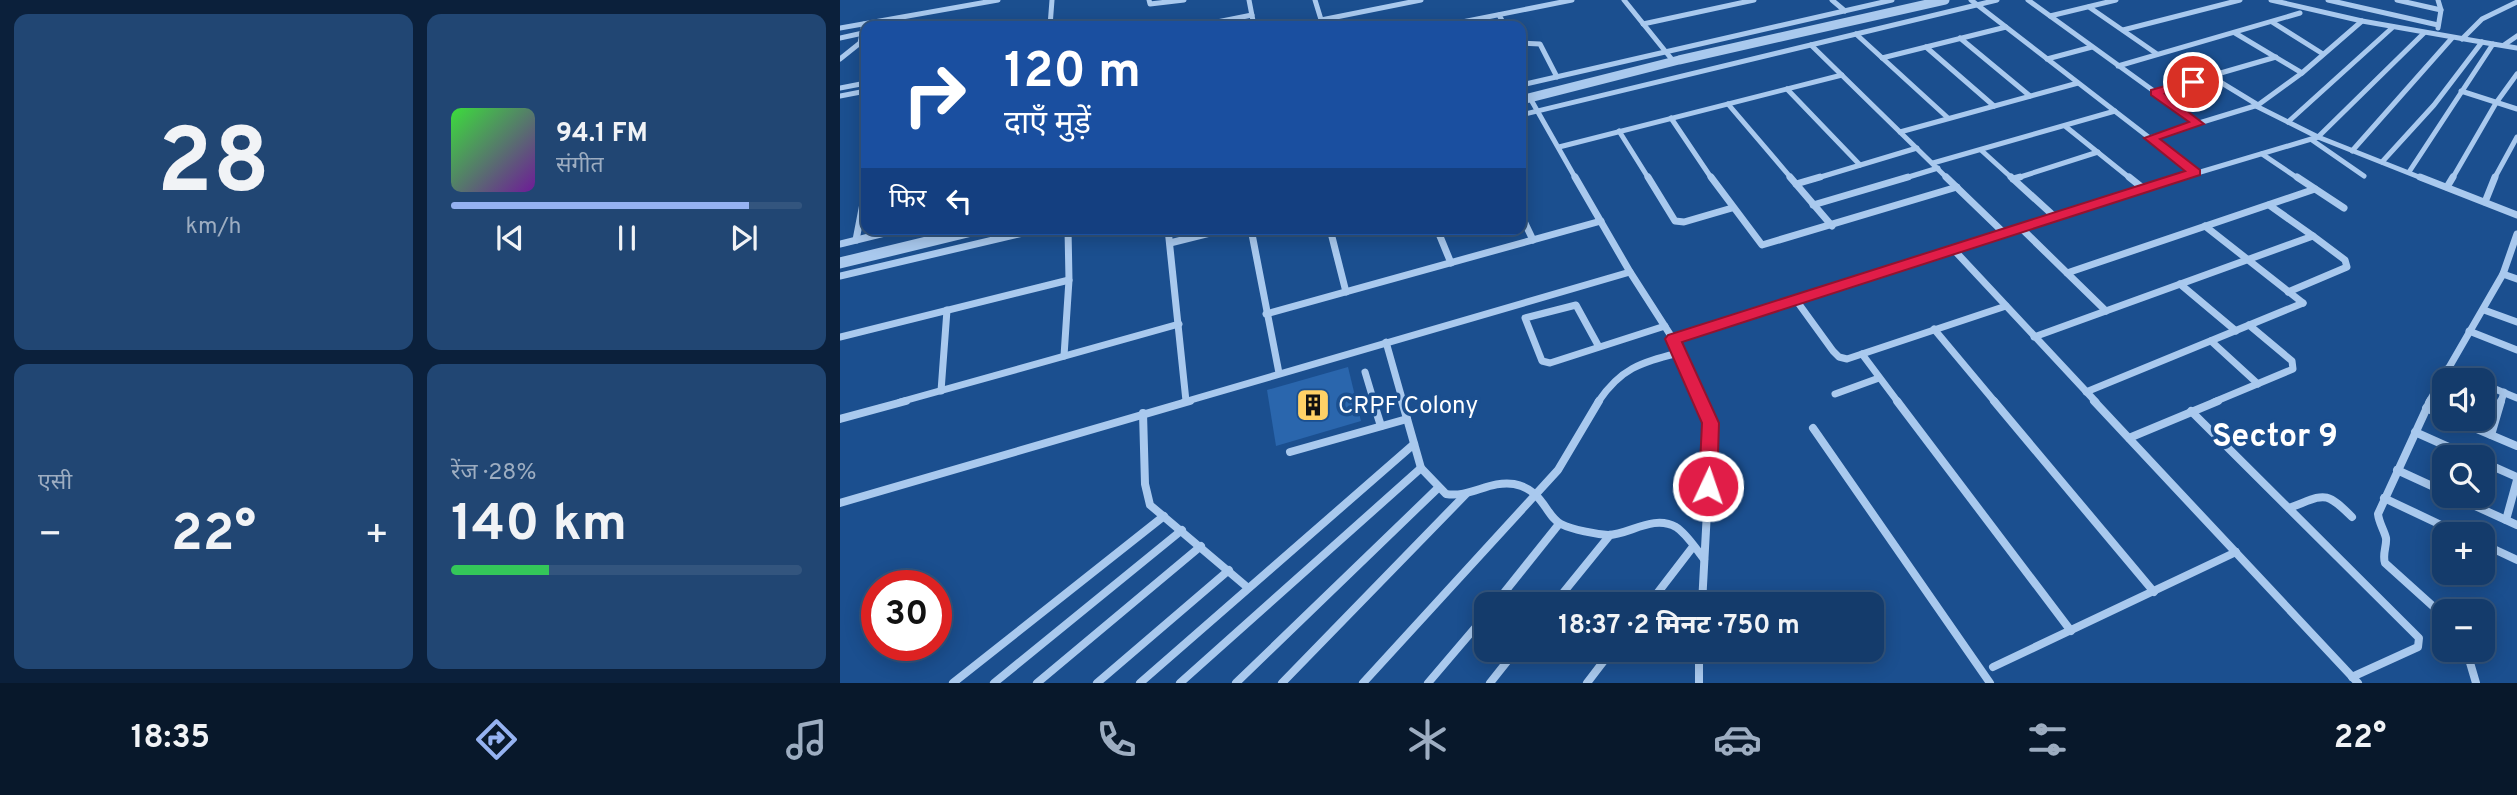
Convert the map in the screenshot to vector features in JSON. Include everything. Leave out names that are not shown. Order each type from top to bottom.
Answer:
[{"type":"street","points":[[881,21],[998,0]]},
{"type":"street","points":[[1050,21],[1052,0]]},
{"type":"street","points":[[1149,0],[1150,4],[1156,5],[1184,0]]},
{"type":"street","points":[[1249,0],[1253,21]]},
{"type":"street","points":[[1315,0],[1321,21]]},
{"type":"street","points":[[1331,21],[1421,0]]},
{"type":"street","points":[[1533,0],[1538,7]]},
{"type":"street","points":[[1468,21],[1572,0]]},
{"type":"street","points":[[1624,0],[1674,62]]},
{"type":"street","points":[[1643,24],[1754,0]]},
{"type":"street","points":[[1832,0],[1845,11]]},
{"type":"street","points":[[1526,84],[1892,0]]},
{"type":"street","points":[[1526,99],[1945,0]]},
{"type":"street","points":[[1971,0],[2195,173]]},
{"type":"street","points":[[1526,114],[1997,0]]},
{"type":"street","points":[[2028,0],[2198,124]]},
{"type":"street","points":[[2050,16],[2116,0]]},
{"type":"street","points":[[2123,30],[2240,0]]},
{"type":"street","points":[[2271,0],[2361,21],[2517,48]]},
{"type":"street","points":[[2328,0],[2438,25]]},
{"type":"street","points":[[2397,0],[2441,10]]},
{"type":"street","points":[[2436,35],[2441,10],[2438,0]]},
{"type":"street","points":[[2462,40],[2482,19],[2517,2]]},
{"type":"street","points":[[2088,7],[2157,54]]},
{"type":"street","points":[[2118,65],[2300,13]]},
{"type":"street","points":[[1222,21],[1252,15]]},
{"type":"street","points":[[1499,15],[1502,21]]},
{"type":"street","points":[[2150,138],[2257,105],[2302,73],[2361,21]]},
{"type":"street","points":[[2272,22],[2323,54]]},
{"type":"street","points":[[840,28],[861,24]]},
{"type":"street","points":[[1882,58],[2006,27]]},
{"type":"street","points":[[2288,122],[2393,27]]},
{"type":"street","points":[[840,38],[861,33]]},
{"type":"street","points":[[2235,33],[2302,73]]},
{"type":"street","points":[[1673,339],[2195,173],[2315,138],[2424,33]]},
{"type":"street","points":[[1856,34],[1948,118]]},
{"type":"street","points":[[2504,45],[2517,36]]},
{"type":"street","points":[[1960,38],[2031,96]]},
{"type":"street","points":[[2353,151],[2452,38]]},
{"type":"street","points":[[840,59],[861,40]]},
{"type":"street","points":[[1526,42],[1540,44],[1557,77]]},
{"type":"street","points":[[2382,162],[2434,105],[2482,42]]},
{"type":"street","points":[[2409,172],[2493,44]]},
{"type":"street","points":[[1811,45],[2004,233]]},
{"type":"street","points":[[1926,47],[1994,106]]},
{"type":"street","points":[[2048,59],[2092,47]]},
{"type":"street","points":[[2155,92],[2276,57]]},
{"type":"street","points":[[2447,187],[2496,103],[2517,74]]},
{"type":"street","points":[[1559,147],[1842,75]]},
{"type":"street","points":[[2212,76],[2315,138],[2364,176]]},
{"type":"street","points":[[1900,132],[2078,83]]},
{"type":"street","points":[[840,89],[861,84]]},
{"type":"street","points":[[1787,89],[1860,165]]},
{"type":"street","points":[[2461,91],[2517,109]]},
{"type":"street","points":[[840,96],[861,92]]},
{"type":"street","points":[[1526,100],[1538,111],[1630,272],[1673,339],[1705,406],[1711,423],[1703,592]]},
{"type":"street","points":[[1728,104],[1832,226]]},
{"type":"street","points":[[2434,105],[2448,111]]},
{"type":"street","points":[[1813,205],[1981,150],[2115,111]]},
{"type":"street","points":[[1671,118],[1732,208],[1762,245],[1957,187]]},
{"type":"street","points":[[2065,125],[2144,189]]},
{"type":"street","points":[[1619,131],[1675,221],[1684,222],[1732,208]]},
{"type":"street","points":[[2485,202],[2499,167],[2517,137]]},
{"type":"street","points":[[2315,138],[2517,215]]},
{"type":"street","points":[[1796,184],[1917,148]]},
{"type":"street","points":[[1981,150],[2055,217]]},
{"type":"street","points":[[2013,179],[2098,152]]},
{"type":"street","points":[[2262,154],[2344,208]]},
{"type":"street","points":[[2067,273],[2315,189]]},
{"type":"street","points":[[2269,205],[2346,260],[2347,267],[2288,292]]},
{"type":"street","points":[[856,240],[861,214]]},
{"type":"street","points":[[1266,314],[1601,221]]},
{"type":"street","points":[[1526,225],[1533,240]]},
{"type":"street","points":[[2086,392],[2303,303],[2205,226]]},
{"type":"street","points":[[2021,228],[2106,311]]},
{"type":"street","points":[[2448,368],[2503,274],[2517,234]]},
{"type":"street","points":[[840,244],[876,235]]},
{"type":"street","points":[[840,263],[955,235]]},
{"type":"street","points":[[840,276],[1014,235]]},
{"type":"street","points":[[1064,356],[1069,280],[1068,235]]},
{"type":"street","points":[[1169,235],[1186,401]]},
{"type":"street","points":[[1170,243],[1202,235]]},
{"type":"street","points":[[1252,235],[1279,373]]},
{"type":"street","points":[[1332,235],[1346,292]]},
{"type":"street","points":[[1440,235],[1451,262]]},
{"type":"street","points":[[2034,337],[2313,236]]},
{"type":"street","points":[[1954,250],[2355,680],[2418,647],[2419,638],[2191,411]]},
{"type":"street","points":[[840,503],[1630,272]]},
{"type":"street","points":[[2503,274],[2517,279]]},
{"type":"street","points":[[840,337],[1069,280]]},
{"type":"street","points":[[2180,284],[2236,331]]},
{"type":"street","points":[[1796,300],[1839,357],[1847,359],[2006,306]]},
{"type":"street","points":[[1519,304],[1542,361],[1546,364],[1665,326]]},
{"type":"street","points":[[1525,318],[1576,305],[1600,348]]},
{"type":"street","points":[[941,391],[947,310]]},
{"type":"street","points":[[2484,310],[2517,322]]},
{"type":"street","points":[[840,419],[1179,324]]},
{"type":"street","points":[[2129,438],[2294,367],[2292,361],[2249,325]]},
{"type":"street","points":[[1934,329],[2154,592]]},
{"type":"street","points":[[2469,331],[2517,350]]},
{"type":"street","points":[[2211,341],[2258,384]]},
{"type":"street","points":[[1386,342],[1421,468],[1438,488],[1454,495],[1467,494],[1507,482],[1521,484],[1536,494],[1559,524],[1610,535],[1638,526],[1669,524],[1679,529],[1692,548],[1704,559]]},
{"type":"street","points":[[1363,683],[1570,454],[1603,397],[1623,372],[1678,353]]},
{"type":"street","points":[[1861,354],[2071,631]]},
{"type":"street","points":[[1365,372],[1381,426]]},
{"type":"street","points":[[1835,394],[1879,377]]},
{"type":"street","points":[[2495,389],[2517,398]]},
{"type":"street","points":[[2491,435],[2504,392]]},
{"type":"street","points":[[2432,397],[2384,498],[2378,520],[2386,539],[2383,558],[2432,605]]},
{"type":"street","points":[[2426,408],[2432,411]]},
{"type":"street","points":[[1143,413],[1147,498],[1150,505],[1247,587]]},
{"type":"street","points":[[1290,452],[1407,419]]},
{"type":"street","points":[[1813,428],[1990,683]]},
{"type":"street","points":[[2482,431],[2517,446]]},
{"type":"street","points":[[2415,432],[2444,445]]},
{"type":"street","points":[[1140,683],[1414,444]]},
{"type":"street","points":[[1180,683],[1421,468]]},
{"type":"street","points":[[2495,468],[2517,478],[2506,520]]},
{"type":"street","points":[[2397,470],[2432,486]]},
{"type":"street","points":[[1237,683],[1438,488]]},
{"type":"street","points":[[1282,683],[1467,494]]},
{"type":"street","points":[[2289,508],[2325,495],[2333,498],[2352,517]]},
{"type":"street","points":[[2384,498],[2435,522]]},
{"type":"street","points":[[2480,508],[2517,525]]},
{"type":"street","points":[[953,683],[1164,516]]},
{"type":"street","points":[[1505,592],[1559,524]]},
{"type":"street","points":[[994,683],[1182,530]]},
{"type":"street","points":[[1564,592],[1610,535]]},
{"type":"street","points":[[1037,683],[1201,546]]},
{"type":"street","points":[[1658,592],[1692,548]]},
{"type":"street","points":[[2495,550],[2517,560]]},
{"type":"street","points":[[1993,667],[2236,552]]},
{"type":"street","points":[[1097,683],[1229,570]]},
{"type":"street","points":[[1428,683],[1474,629]]},
{"type":"street","points":[[1490,683],[1507,662]]},
{"type":"street","points":[[1587,683],[1603,662]]},
{"type":"street","points":[[1699,662],[1699,683]]},
{"type":"street","points":[[2470,662],[2476,683]]},
{"type":"building","name":"CRPF Colony","points":[[1348,367],[1361,421],[1276,446],[1267,390]]},
{"type":"place","name":"CRPF Colony","points":[[1313,405]]},
{"type":"district","name":"Sector 9","points":[[2275,435]]},
{"type":"route","points":[[1708,486],[1711,423],[1673,339],[2195,173],[2150,138],[2198,124],[2155,92],[2193,82]]}]
